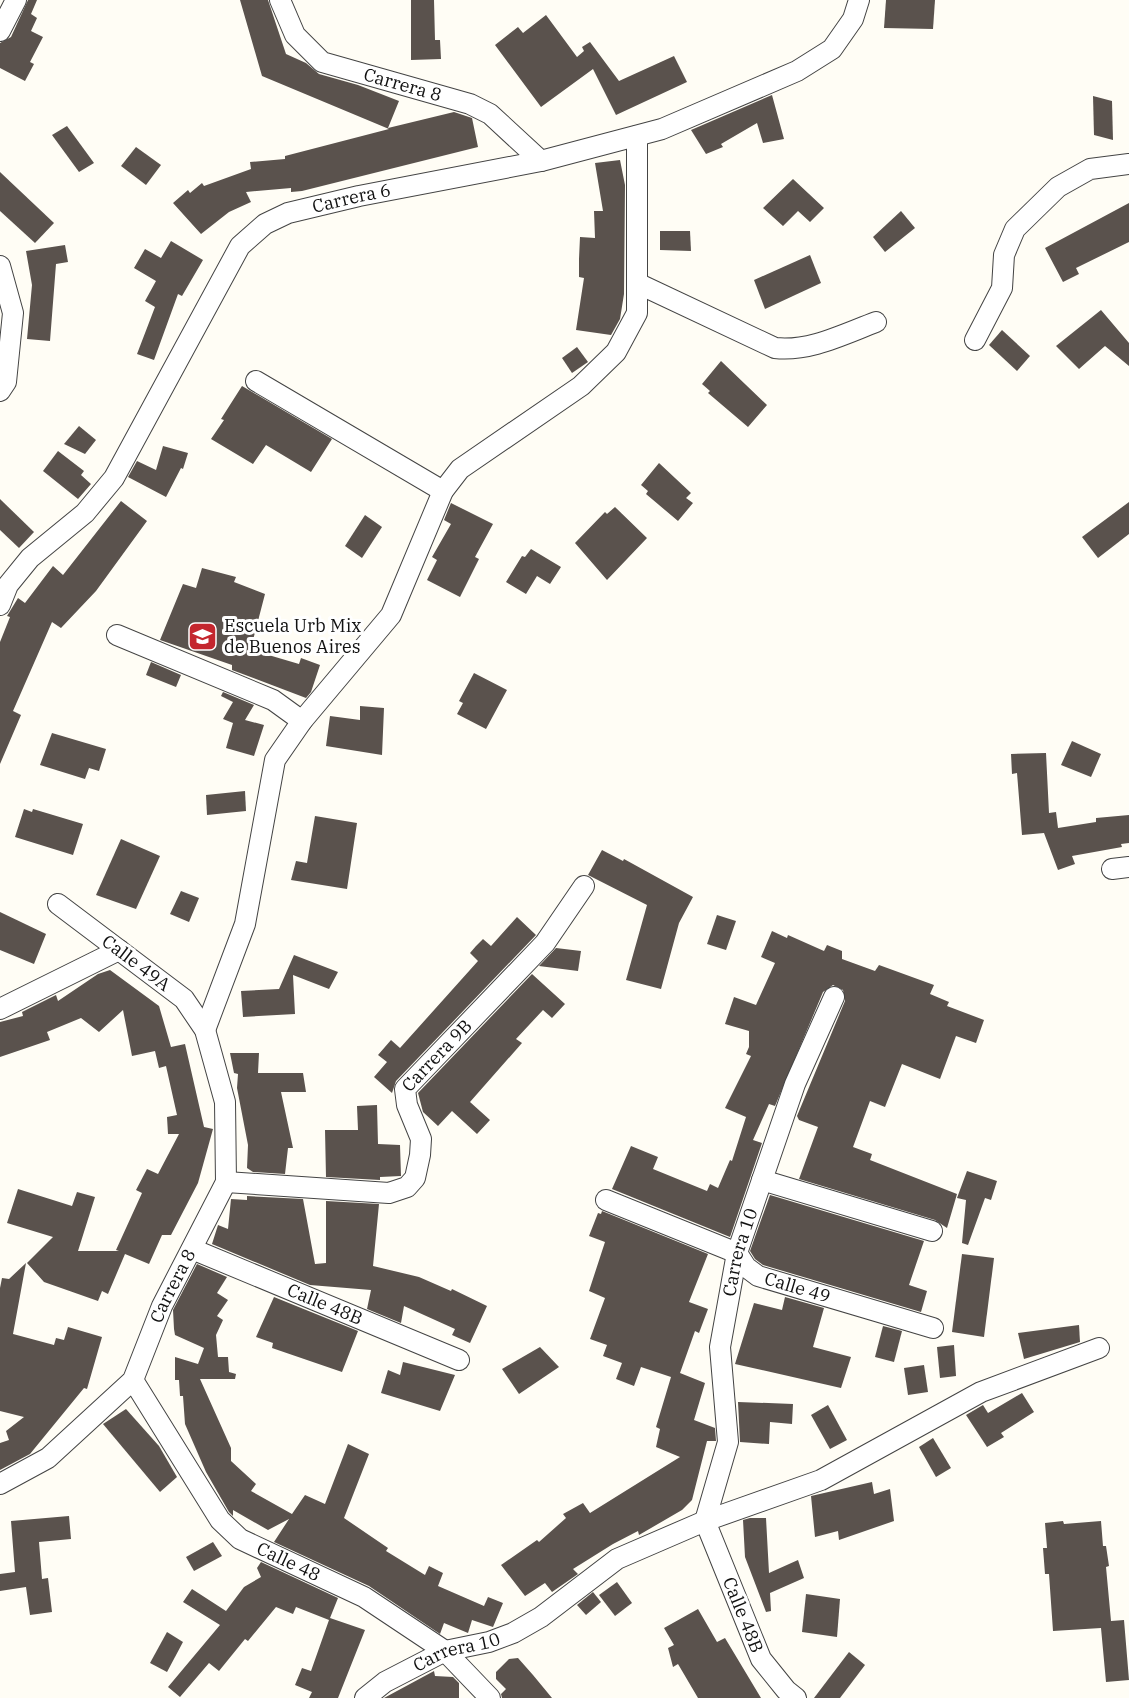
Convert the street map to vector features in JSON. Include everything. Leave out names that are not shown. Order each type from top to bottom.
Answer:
[{"type":"street","points":[[0,31],[16,0]]},
{"type":"street","name":"Carrera 8","points":[[280,0],[295,34],[322,62],[470,104],[490,114],[541,161]]},
{"type":"street","name":"Carrera 6","points":[[0,605],[8,585],[30,558],[85,513],[114,478],[240,246],[265,224],[288,213],[359,196],[541,161],[662,129],[806,65],[832,49],[853,19],[859,0]]},
{"type":"street","points":[[205,1030],[245,924],[274,760],[302,721],[391,615],[443,491],[460,469],[581,386],[616,352],[637,313],[639,284],[637,136]]},
{"type":"street","points":[[975,340],[1002,288],[1004,255],[1015,229],[1058,187],[1090,169],[1129,164]]},
{"type":"street","points":[[0,266],[13,313],[6,382],[0,391]]},
{"type":"street","points":[[639,284],[775,348],[790,350],[808,346],[876,322]]},
{"type":"street","points":[[256,381],[443,491]]},
{"type":"street","points":[[117,635],[273,700],[302,721]]},
{"type":"street","name":"Carrera 9B","points":[[226,1182],[389,1193],[407,1187],[415,1178],[421,1139],[407,1105],[405,1089],[545,943],[584,886]]},
{"type":"street","name":"Calle 49A","points":[[58,904],[184,999],[205,1030]]},
{"type":"street","points":[[0,1009],[119,950]]},
{"type":"street","name":"Carrera 10","points":[[705,1521],[728,1442],[720,1347],[737,1253],[795,1084],[834,997]]},
{"type":"street","name":"Carrera 8","points":[[0,1484],[48,1458],[133,1380],[162,1306],[226,1182],[225,1102],[205,1030]]},
{"type":"street","points":[[762,1180],[932,1231]]},
{"type":"street","name":"Calle 49","points":[[606,1200],[737,1253],[746,1267],[758,1276],[933,1328]]},
{"type":"street","name":"Calle 48B","points":[[192,1249],[459,1360]]},
{"type":"street","name":"Carrera 10","points":[[365,1698],[385,1682],[446,1651],[489,1642],[513,1633],[541,1617],[617,1558],[705,1521],[821,1480],[981,1392],[1099,1348]]},
{"type":"street","name":"Calle 48","points":[[133,1380],[220,1520],[240,1539],[364,1597],[446,1651],[490,1698]]},
{"type":"street","name":"Calle 48B","points":[[705,1521],[761,1659],[786,1690],[796,1698]]},
{"type":"building","points":[[28,0],[37,0],[31,14],[37,18],[31,31],[43,37],[30,62],[34,64],[25,81],[0,68],[0,43],[11,37]]},
{"type":"building","points":[[240,0],[268,0],[286,54],[306,63],[319,74],[358,85],[399,101],[388,128],[454,112],[472,118],[478,147],[302,191],[291,192],[291,188],[246,192],[251,202],[229,212],[201,234],[173,203],[188,190],[190,193],[202,183],[204,186],[251,169],[250,162],[285,159],[285,156],[389,129],[262,76]]},
{"type":"building","points":[[411,0],[434,0],[435,40],[440,40],[441,59],[411,60]]},
{"type":"building","points":[[886,0],[935,0],[933,29],[884,28]]},
{"type":"building","points":[[546,15],[577,57],[584,51],[582,47],[590,42],[619,81],[674,56],[687,82],[616,115],[593,69],[541,107],[495,45],[518,27],[523,33]]},
{"type":"building","points":[[772,95],[784,139],[763,143],[757,123],[721,144],[723,147],[706,154],[691,130]]},
{"type":"building","points":[[1093,96],[1112,101],[1113,140],[1094,135]]},
{"type":"building","points":[[67,126],[94,163],[79,172],[52,135]]},
{"type":"building","points":[[136,147],[161,165],[146,185],[121,166]]},
{"type":"building","points":[[620,160],[625,185],[624,294],[620,319],[611,335],[576,330],[584,278],[579,277],[580,237],[595,238],[594,211],[603,211],[595,163]]},
{"type":"building","points":[[0,172],[54,223],[35,243],[0,211]]},
{"type":"building","points":[[793,179],[824,208],[810,222],[798,211],[783,226],[763,208]]},
{"type":"building","points":[[1129,203],[1129,242],[1076,268],[1079,274],[1063,282],[1045,248]]},
{"type":"building","points":[[901,211],[915,228],[885,252],[873,237]]},
{"type":"building","points":[[660,231],[690,231],[691,251],[660,250]]},
{"type":"building","points":[[171,241],[203,260],[182,296],[178,294],[154,360],[137,354],[155,307],[145,301],[156,281],[134,268],[145,249],[161,258]]},
{"type":"building","points":[[65,245],[68,262],[56,264],[50,341],[27,339],[32,285],[26,251]]},
{"type":"building","points":[[810,255],[821,283],[765,309],[754,280]]},
{"type":"building","points":[[1101,310],[1129,343],[1129,366],[1105,346],[1079,369],[1056,346]]},
{"type":"building","points":[[1002,330],[1030,356],[1017,371],[989,345]]},
{"type":"building","points":[[577,347],[588,362],[572,373],[562,358]]},
{"type":"building","points":[[721,361],[767,405],[748,427],[708,393],[710,391],[702,384]]},
{"type":"building","points":[[242,386],[332,439],[311,472],[266,445],[253,464],[211,439]]},
{"type":"building","points":[[79,426],[96,440],[85,454],[64,444]]},
{"type":"building","points":[[163,446],[188,453],[183,469],[181,468],[166,497],[128,477],[137,461],[156,470]]},
{"type":"building","points":[[58,451],[84,471],[81,475],[91,484],[78,499],[43,471]]},
{"type":"building","points":[[659,463],[691,493],[686,498],[693,503],[678,521],[646,494],[648,491],[641,485]]},
{"type":"building","points":[[0,499],[34,532],[19,548],[0,530]]},
{"type":"building","points":[[121,501],[147,521],[96,591],[61,628],[52,622],[13,711],[21,715],[0,764],[0,642],[10,617],[7,616],[18,598],[25,603],[53,566],[63,575]]},
{"type":"building","points":[[1129,502],[1129,534],[1098,558],[1082,537]]},
{"type":"building","points":[[451,503],[493,524],[475,557],[479,559],[460,597],[427,580],[437,560],[432,557],[451,524],[444,520]]},
{"type":"building","points":[[615,507],[647,538],[607,580],[575,543],[605,512],[607,514]]},
{"type":"building","points":[[365,515],[382,527],[362,558],[345,546]]},
{"type":"building","points":[[531,549],[561,567],[550,584],[537,576],[526,594],[506,582],[522,556],[525,557]]},
{"type":"building","points":[[202,568],[236,577],[234,582],[265,594],[253,640],[257,640],[255,651],[299,664],[301,658],[320,665],[311,692],[306,698],[232,670],[232,665],[160,640],[183,584],[196,588]]},
{"type":"building","points":[[151,662],[181,675],[176,687],[146,675]]},
{"type":"building","points":[[474,673],[507,690],[486,729],[457,714],[463,703],[459,701]]},
{"type":"building","points":[[223,692],[254,705],[245,720],[264,725],[254,756],[226,748],[233,723],[223,719],[233,702],[221,696]]},
{"type":"building","points":[[360,706],[384,708],[382,755],[326,746],[330,716],[360,720]]},
{"type":"building","points":[[52,733],[106,749],[99,771],[89,768],[85,779],[40,765]]},
{"type":"building","points":[[1072,741],[1101,754],[1091,777],[1061,765]]},
{"type":"building","points":[[1046,753],[1049,813],[1056,812],[1058,828],[1096,822],[1096,818],[1129,815],[1129,843],[1121,844],[1122,847],[1072,856],[1075,864],[1058,870],[1044,833],[1022,835],[1017,773],[1012,774],[1011,754]]},
{"type":"building","points":[[245,791],[246,811],[207,815],[206,795]]},
{"type":"building","points":[[24,809],[32,812],[33,809],[83,824],[73,855],[15,837]]},
{"type":"building","points":[[315,816],[357,823],[347,889],[291,880],[296,861],[307,863]]},
{"type":"building","points":[[121,839],[160,856],[136,909],[96,895]]},
{"type":"building","points":[[602,850],[623,861],[624,859],[693,897],[679,923],[661,989],[626,980],[647,905],[588,875]]},
{"type":"building","points":[[181,891],[199,898],[189,922],[170,914]]},
{"type":"building","points":[[0,912],[46,934],[34,964],[0,950]]},
{"type":"building","points":[[717,915],[736,921],[726,950],[707,944]]},
{"type":"building","points":[[517,917],[536,935],[396,1081],[392,1093],[374,1077],[387,1062],[378,1055],[391,1040],[400,1048],[478,961],[470,953],[476,946],[483,939],[491,946]]},
{"type":"building","points":[[772,931],[787,938],[788,935],[824,951],[827,945],[842,951],[842,959],[875,971],[879,965],[934,985],[930,994],[949,1002],[947,1006],[984,1020],[976,1043],[956,1036],[940,1079],[902,1064],[885,1107],[870,1101],[853,1147],[872,1154],[870,1160],[957,1194],[947,1228],[935,1220],[799,1179],[818,1127],[799,1120],[797,1116],[845,1001],[843,990],[833,985],[823,992],[775,1106],[769,1104],[753,1140],[762,1143],[730,1237],[612,1189],[631,1146],[658,1157],[653,1169],[707,1191],[710,1184],[718,1188],[730,1160],[732,1161],[746,1117],[725,1108],[751,1056],[746,1054],[749,1047],[749,1031],[725,1024],[734,997],[756,1005],[775,963],[761,957]]},
{"type":"building","points":[[556,948],[581,951],[578,971],[539,966]]},
{"type":"building","points":[[294,955],[338,972],[329,989],[293,975],[295,1014],[243,1017],[241,991],[279,989]]},
{"type":"building","points":[[110,970],[159,1006],[171,1047],[185,1044],[204,1127],[213,1129],[198,1183],[171,1235],[162,1235],[149,1264],[125,1254],[108,1294],[102,1291],[98,1301],[44,1282],[27,1263],[53,1237],[7,1223],[18,1189],[72,1206],[77,1192],[95,1197],[78,1251],[119,1251],[116,1250],[142,1193],[136,1190],[147,1169],[158,1174],[179,1134],[168,1134],[167,1117],[177,1115],[166,1066],[159,1068],[155,1051],[132,1056],[123,1010],[99,1032],[81,1018],[47,1032],[50,1040],[0,1057],[0,1022],[23,1016],[22,1012],[56,995],[58,1001],[98,974]]},
{"type":"building","points":[[532,974],[565,1004],[552,1018],[543,1010],[516,1039],[522,1043],[470,1102],[490,1120],[477,1134],[452,1111],[438,1126],[423,1112],[418,1093]]},
{"type":"building","points":[[230,1053],[259,1053],[258,1073],[303,1073],[306,1092],[281,1092],[293,1148],[288,1148],[285,1174],[253,1172],[247,1168],[248,1145],[237,1088],[238,1074],[234,1073]]},
{"type":"building","points":[[377,1105],[378,1144],[400,1145],[401,1176],[380,1177],[380,1180],[326,1177],[325,1130],[358,1130],[357,1106]]},
{"type":"building","points":[[967,1171],[997,1181],[991,1200],[985,1198],[968,1245],[962,1243],[966,1200],[957,1198]]},
{"type":"building","points":[[770,1195],[924,1241],[909,1285],[927,1291],[921,1312],[763,1265],[755,1259],[750,1251]]},
{"type":"building","points":[[247,1196],[303,1199],[315,1264],[326,1263],[326,1201],[379,1204],[373,1266],[419,1277],[451,1291],[452,1289],[487,1306],[470,1343],[452,1335],[455,1329],[404,1306],[401,1323],[367,1309],[371,1290],[310,1285],[212,1244],[218,1225],[228,1229],[231,1199],[247,1200]]},
{"type":"building","points":[[602,1211],[708,1254],[689,1302],[708,1309],[699,1333],[695,1331],[680,1373],[705,1383],[694,1420],[715,1428],[716,1441],[707,1441],[692,1500],[682,1510],[639,1535],[638,1531],[613,1544],[573,1569],[578,1574],[552,1592],[545,1583],[525,1596],[501,1565],[537,1540],[539,1542],[566,1518],[563,1514],[583,1503],[590,1513],[680,1457],[656,1447],[660,1429],[656,1427],[671,1377],[641,1367],[634,1386],[616,1379],[622,1363],[603,1356],[607,1345],[590,1339],[605,1298],[589,1291],[605,1242],[589,1236],[598,1213],[601,1214]]},
{"type":"building","points":[[962,1254],[994,1258],[984,1337],[952,1332]]},
{"type":"building","points":[[26,1263],[13,1334],[54,1345],[56,1338],[64,1340],[68,1327],[102,1337],[87,1389],[84,1388],[30,1454],[0,1470],[0,1443],[9,1440],[6,1431],[24,1417],[0,1411],[0,1288],[2,1278],[9,1279]]},
{"type":"building","points":[[197,1264],[227,1277],[217,1293],[228,1300],[217,1316],[223,1320],[216,1335],[218,1357],[228,1357],[229,1372],[236,1374],[235,1379],[200,1379],[231,1448],[231,1461],[256,1484],[251,1491],[292,1514],[305,1495],[325,1504],[348,1444],[369,1454],[344,1518],[388,1548],[386,1551],[425,1575],[429,1566],[443,1573],[438,1586],[484,1606],[488,1597],[503,1603],[493,1627],[472,1620],[468,1633],[444,1623],[440,1634],[369,1586],[274,1542],[289,1519],[268,1530],[233,1510],[233,1516],[229,1512],[206,1472],[185,1424],[183,1396],[180,1396],[179,1380],[175,1380],[175,1357],[198,1364],[204,1348],[175,1335],[174,1329],[173,1310]]},
{"type":"building","points":[[274,1297],[358,1331],[342,1372],[272,1348],[273,1343],[256,1337]]},
{"type":"building","points":[[785,1297],[824,1308],[813,1347],[851,1357],[841,1388],[735,1364],[754,1303],[782,1310]]},
{"type":"building","points":[[1079,1325],[1080,1342],[1024,1359],[1018,1333]]},
{"type":"building","points":[[883,1326],[902,1331],[894,1362],[875,1357]]},
{"type":"building","points":[[954,1345],[956,1376],[940,1378],[937,1347]]},
{"type":"building","points":[[540,1347],[559,1367],[519,1394],[502,1369]]},
{"type":"building","points":[[403,1362],[455,1375],[440,1411],[381,1393],[388,1370],[400,1375]]},
{"type":"building","points":[[924,1365],[928,1392],[908,1395],[904,1368]]},
{"type":"building","points":[[1022,1393],[1034,1412],[1001,1433],[1004,1437],[987,1447],[966,1415],[983,1405],[988,1413]]},
{"type":"building","points":[[738,1402],[793,1404],[792,1424],[770,1422],[769,1444],[740,1442]]},
{"type":"building","points":[[828,1405],[847,1440],[830,1449],[811,1415]]},
{"type":"building","points":[[126,1409],[159,1446],[177,1477],[160,1492],[103,1424]]},
{"type":"building","points":[[933,1438],[951,1468],[936,1477],[919,1447]]},
{"type":"building","points":[[872,1482],[874,1494],[890,1489],[894,1521],[839,1540],[838,1531],[815,1537],[811,1496]]},
{"type":"building","points":[[69,1516],[71,1539],[39,1542],[42,1579],[48,1578],[52,1612],[30,1615],[26,1587],[0,1591],[0,1574],[15,1572],[11,1521]]},
{"type":"building","points":[[766,1518],[769,1573],[798,1560],[804,1578],[770,1593],[771,1611],[766,1612],[745,1557],[743,1520]]},
{"type":"building","points":[[1063,1521],[1064,1524],[1101,1521],[1103,1546],[1106,1546],[1109,1566],[1106,1567],[1111,1621],[1124,1620],[1129,1680],[1106,1682],[1101,1628],[1053,1631],[1049,1574],[1045,1574],[1043,1548],[1047,1548],[1045,1523]]},
{"type":"building","points":[[213,1542],[222,1556],[194,1571],[186,1557]]},
{"type":"building","points":[[261,1562],[338,1598],[330,1618],[365,1630],[338,1698],[309,1698],[312,1692],[295,1685],[302,1668],[311,1671],[329,1620],[296,1607],[293,1614],[276,1607],[248,1641],[245,1639],[219,1671],[209,1663],[180,1697],[168,1687],[220,1625],[183,1602],[192,1589],[226,1611],[244,1587],[261,1577],[257,1568]]},
{"type":"building","points":[[617,1582],[632,1603],[615,1616],[599,1595]]},
{"type":"building","points":[[593,1592],[601,1602],[586,1615],[577,1605]]},
{"type":"building","points":[[806,1594],[840,1599],[837,1637],[802,1632]]},
{"type":"building","points":[[698,1609],[717,1642],[725,1638],[761,1698],[698,1698],[678,1664],[673,1667],[668,1648],[674,1645],[664,1628]]},
{"type":"building","points":[[167,1632],[183,1642],[167,1672],[150,1663]]},
{"type":"building","points":[[849,1652],[865,1665],[840,1698],[814,1698]]},
{"type":"building","points":[[518,1658],[552,1698],[502,1698],[501,1694],[506,1689],[496,1679],[496,1672],[509,1659]]},
{"type":"building","points":[[434,1671],[435,1676],[453,1677],[459,1683],[459,1698],[384,1698]]},
{"type":"place","name":"Escuela Urb Mix de Buenos Aires","points":[[203,636]]}]
